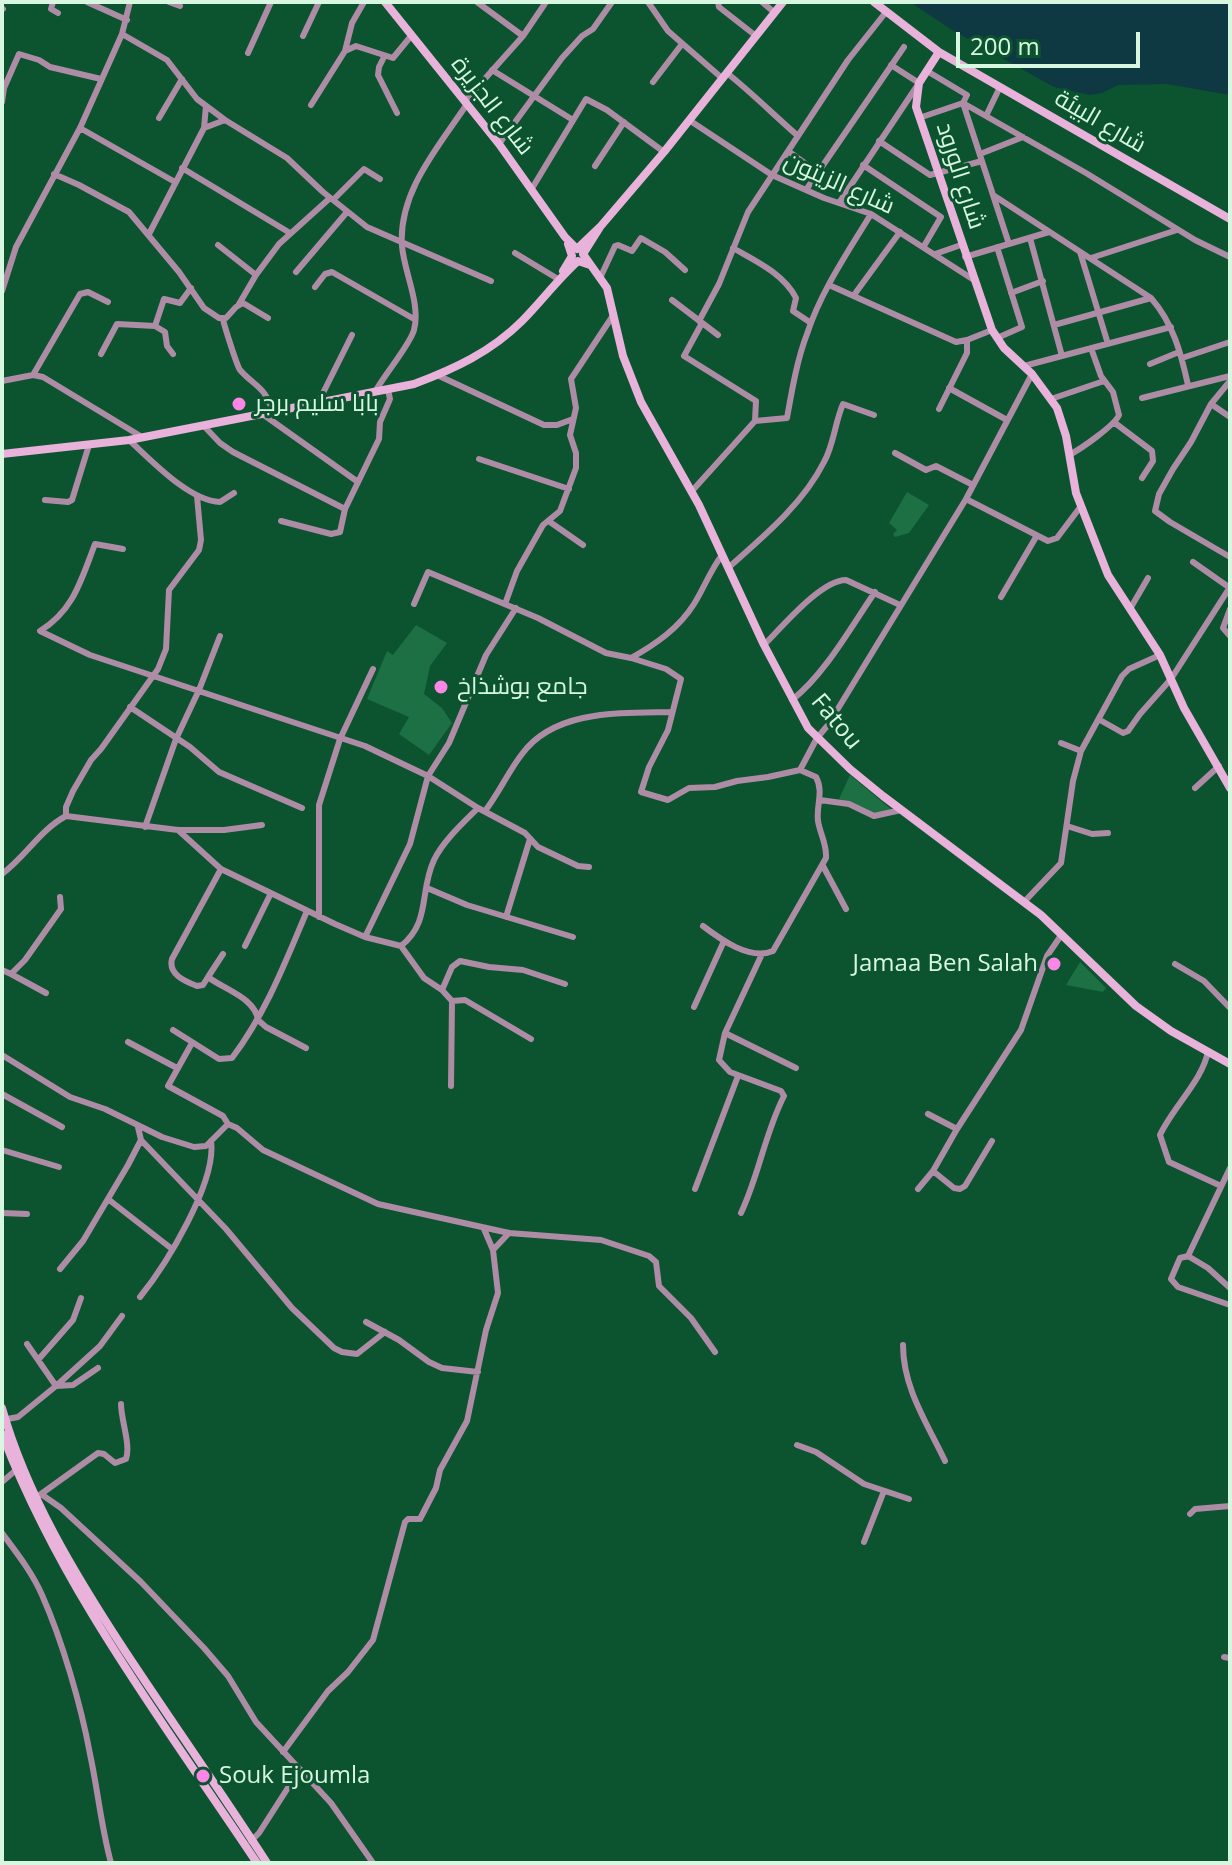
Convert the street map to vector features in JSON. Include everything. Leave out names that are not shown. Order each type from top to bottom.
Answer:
[{"type":"street","points":[[53,2],[51,9],[58,13]]},
{"type":"street","points":[[87,2],[127,20]]},
{"type":"street","points":[[2,291],[16,247],[80,128],[122,34],[130,2]]},
{"type":"street","points":[[169,2],[180,6]]},
{"type":"street","points":[[248,53],[271,2]]},
{"type":"street","points":[[303,36],[319,2]]},
{"type":"street","points":[[311,105],[345,51],[352,23],[364,2]]},
{"type":"street","name":"شارع الجزيرة","points":[[385,2],[499,144],[578,255]]},
{"type":"street","points":[[477,2],[523,36]]},
{"type":"street","points":[[375,392],[412,334],[414,319],[402,244],[405,215],[418,178],[466,102],[523,36],[546,2]]},
{"type":"street","points":[[499,144],[562,58],[582,36],[593,29],[612,2]]},
{"type":"street","points":[[648,2],[665,27],[682,44],[752,92],[763,106],[798,136]]},
{"type":"street","points":[[718,2],[719,7],[756,36]]},
{"type":"street","points":[[762,2],[775,13]]},
{"type":"street","points":[[2,454],[129,440],[388,390],[458,367],[497,342],[526,317],[786,2]]},
{"type":"street","name":"شارع البيئة","points":[[874,2],[939,52],[999,89],[1230,219]]},
{"type":"street","points":[[692,491],[755,421],[756,401],[684,356],[719,284],[748,212],[848,60],[886,12]]},
{"type":"street","points":[[122,34],[167,60],[197,99],[287,158],[367,227],[491,281]]},
{"type":"street","points":[[345,51],[356,46],[393,58],[411,36]]},
{"type":"street","points":[[653,82],[682,44]]},
{"type":"street","points":[[806,190],[904,47]]},
{"type":"street","points":[[839,203],[939,52]]},
{"type":"street","points":[[2,102],[4,88],[19,54],[50,67],[101,79]]},
{"type":"street","points":[[384,57],[378,75],[397,113]]},
{"type":"street","points":[[891,65],[919,83]]},
{"type":"street","points":[[492,70],[573,120]]},
{"type":"street","points":[[919,118],[963,103],[967,95],[927,71]]},
{"type":"street","points":[[159,118],[182,79]]},
{"type":"street","name":"شارع الورود","points":[[919,83],[915,101],[919,118],[975,281]]},
{"type":"street","points":[[986,116],[999,89]]},
{"type":"street","points":[[531,190],[588,99],[664,152]]},
{"type":"street","points":[[963,103],[1086,173],[1177,230],[1230,257]]},
{"type":"street","points":[[963,103],[1009,244]]},
{"type":"street","points":[[149,234],[204,128],[206,106]]},
{"type":"street","points":[[204,128],[225,120]]},
{"type":"street","name":"شارع الزيتون","points":[[689,120],[772,175],[871,214],[975,281]]},
{"type":"street","points":[[595,166],[624,122]]},
{"type":"street","points":[[80,128],[175,182]]},
{"type":"street","points":[[879,141],[925,173],[939,174],[1023,137]]},
{"type":"street","points":[[788,151],[817,172]]},
{"type":"street","points":[[863,165],[941,217],[924,246]]},
{"type":"street","points":[[182,168],[290,233]]},
{"type":"street","points":[[223,319],[239,304],[256,275],[290,233],[364,169],[380,179]]},
{"type":"street","points":[[54,174],[120,206],[135,217],[204,308],[223,319]]},
{"type":"street","points":[[993,195],[1151,298],[1171,327],[1188,385]]},
{"type":"street","points":[[296,272],[347,212]]},
{"type":"street","points":[[755,421],[787,418],[811,323],[829,285],[871,214]]},
{"type":"street","points":[[1091,258],[1177,230]]},
{"type":"street","points":[[854,295],[900,232]]},
{"type":"street","points":[[965,257],[1049,232]]},
{"type":"street","points":[[601,276],[615,246],[632,251],[641,238],[665,252],[685,270]]},
{"type":"street","points":[[1030,238],[1062,356]]},
{"type":"street","points":[[218,245],[256,275]]},
{"type":"street","points":[[935,254],[961,245]]},
{"type":"street","points":[[829,285],[956,342],[1022,328],[997,247]]},
{"type":"street","points":[[733,248],[784,282],[795,294],[793,311],[811,323]]},
{"type":"street","points":[[1079,251],[1108,344]]},
{"type":"street","points":[[515,253],[558,279]]},
{"type":"street","name":"Fatou","points":[[578,255],[601,276],[610,295],[623,356],[641,402],[692,491],[792,701],[817,738],[901,810],[1024,902],[1062,934],[1136,1006],[1171,1031],[1230,1064]]},
{"type":"street","points":[[315,287],[325,274],[332,272],[414,319]]},
{"type":"street","points":[[975,281],[994,334],[1051,399],[1061,419],[1081,506],[1108,575],[1160,655],[1184,708],[1228,777],[1230,788]]},
{"type":"street","points":[[1011,293],[1043,281]]},
{"type":"street","points":[[155,326],[164,299],[180,303],[191,288]]},
{"type":"street","points":[[33,375],[77,297],[88,292],[108,302]]},
{"type":"street","points":[[1054,325],[1151,298]]},
{"type":"street","points":[[672,300],[718,335]]},
{"type":"street","points":[[239,304],[247,304],[268,318]]},
{"type":"street","points":[[505,604],[517,571],[543,525],[560,511],[569,489],[577,462],[570,435],[576,408],[571,379],[614,314]]},
{"type":"street","points":[[223,319],[237,366],[266,393],[272,411]]},
{"type":"street","points":[[101,354],[117,324],[155,326],[165,332],[167,346],[173,354]]},
{"type":"street","points":[[1024,366],[1171,327]]},
{"type":"street","points":[[319,401],[352,335]]},
{"type":"street","points":[[939,409],[967,353],[967,340]]},
{"type":"street","points":[[1150,364],[1230,342]]},
{"type":"street","points":[[1069,455],[1115,423],[1119,415],[1111,387],[1104,381],[1091,348]]},
{"type":"street","points":[[800,770],[966,499],[1032,374]]},
{"type":"street","points":[[2,381],[33,375],[50,381],[142,437]]},
{"type":"street","points":[[437,375],[544,425],[557,425],[573,419]]},
{"type":"street","points":[[1142,398],[1188,385],[1230,378]]},
{"type":"street","points":[[1230,378],[1211,404],[1154,506],[1155,511],[1170,522],[1230,557]]},
{"type":"street","points":[[1051,399],[1104,381]]},
{"type":"street","points":[[949,388],[1007,420]]},
{"type":"street","points":[[281,521],[331,534],[340,532],[345,509],[379,439],[380,422],[390,399],[388,390]]},
{"type":"street","points":[[729,567],[785,515],[817,476],[833,442],[843,404],[874,415]]},
{"type":"street","points":[[1211,404],[1230,417]]},
{"type":"street","points":[[261,413],[358,482]]},
{"type":"street","points":[[1115,423],[1152,451],[1153,461],[1142,478]]},
{"type":"street","points":[[203,425],[233,452],[345,509]]},
{"type":"street","points":[[129,440],[197,496],[220,502],[234,493]]},
{"type":"street","points":[[45,500],[72,500],[89,445]]},
{"type":"street","points":[[895,453],[926,470],[936,466],[973,485]]},
{"type":"street","points":[[479,459],[569,489]]},
{"type":"street","points":[[66,816],[66,807],[73,791],[91,760],[155,676],[166,649],[169,590],[199,550],[197,496]]},
{"type":"street","points":[[966,499],[1048,541],[1053,540],[1081,506]]},
{"type":"street","points":[[550,522],[583,545]]},
{"type":"street","points":[[1001,597],[1036,537]]},
{"type":"street","points":[[123,549],[95,544],[68,609],[40,631],[90,655],[388,756],[525,833],[538,847],[578,866],[589,867]]},
{"type":"street","points":[[631,658],[676,627],[722,555]]},
{"type":"street","points":[[1100,720],[1127,733],[1171,679],[1230,588],[1193,562]]},
{"type":"street","points":[[414,604],[428,572],[516,608],[606,653],[676,674],[681,679],[665,739],[649,767],[641,792],[668,800],[689,788],[715,787],[800,770],[816,777],[821,787],[818,818],[827,846],[823,866],[773,951],[762,954],[724,941],[703,926]]},
{"type":"street","points":[[1130,609],[1148,578]]},
{"type":"street","points":[[764,645],[817,594],[840,580],[900,605]]},
{"type":"street","points":[[792,701],[831,655],[875,592]]},
{"type":"street","points":[[365,937],[410,844],[428,776],[449,743],[486,655],[516,608]]},
{"type":"street","points":[[1230,609],[1223,628],[1230,636]]},
{"type":"street","points":[[145,827],[176,739],[220,636]]},
{"type":"street","points":[[649,648],[651,665]]},
{"type":"street","points":[[1024,902],[1061,863],[1073,781],[1081,751],[1122,676],[1129,669],[1160,655]]},
{"type":"street","points":[[319,917],[319,805],[340,739],[373,669]]},
{"type":"street","points":[[130,707],[195,751],[219,772],[302,808]]},
{"type":"street","points":[[401,946],[420,924],[434,859],[441,848],[481,809],[523,752],[557,727],[595,715],[672,712]]},
{"type":"street","points":[[1061,743],[1081,751]]},
{"type":"street","points":[[1195,788],[1219,766]]},
{"type":"street","points":[[820,800],[842,802],[874,816],[901,810]]},
{"type":"street","points":[[2,874],[19,861],[54,823],[66,816],[178,830],[224,830],[262,825]]},
{"type":"street","points":[[1067,826],[1092,834],[1108,833]]},
{"type":"street","points":[[178,830],[221,869],[365,937],[401,946],[424,978],[452,1001],[451,1086]]},
{"type":"street","points":[[506,917],[530,839]]},
{"type":"street","points":[[823,866],[846,909]]},
{"type":"street","points":[[221,869],[170,966],[173,972],[197,986],[203,985],[223,954]]},
{"type":"street","points":[[427,888],[467,905],[573,937]]},
{"type":"street","points":[[245,946],[271,893]]},
{"type":"street","points":[[11,974],[53,923],[61,909],[60,897]]},
{"type":"street","points":[[173,1030],[213,1056],[226,1060],[232,1058],[273,992],[307,911]]},
{"type":"street","points":[[918,1189],[933,1171],[1021,1030],[1047,956],[1062,934]]},
{"type":"street","points":[[694,1007],[724,941]]},
{"type":"street","points":[[741,1213],[752,1189],[768,1130],[784,1096],[781,1091],[730,1072],[719,1060],[725,1033],[762,954]]},
{"type":"street","points":[[442,990],[452,967],[460,961],[523,970],[565,984]]},
{"type":"street","points":[[1175,964],[1204,981],[1230,1008]]},
{"type":"street","points":[[2,970],[46,993]]},
{"type":"street","points":[[208,977],[257,1010],[258,1020],[266,1027],[306,1048]]},
{"type":"street","points":[[452,1001],[465,1000],[531,1039]]},
{"type":"street","points":[[725,1033],[796,1068]]},
{"type":"street","points":[[128,1042],[177,1068]]},
{"type":"street","points":[[192,1043],[168,1082],[171,1090],[223,1116],[228,1124],[263,1150],[362,1197],[400,1210],[509,1233],[585,1237],[649,1256],[656,1262],[659,1286],[691,1318],[715,1352]]},
{"type":"street","points":[[1208,1051],[1205,1064],[1176,1105],[1160,1135],[1169,1162],[1221,1186]]},
{"type":"street","points":[[2,1055],[70,1097],[100,1106],[138,1127],[194,1147],[206,1146],[228,1124]]},
{"type":"street","points":[[695,1189],[738,1076]]},
{"type":"street","points":[[2,1094],[62,1127]]},
{"type":"street","points":[[928,1114],[957,1129]]},
{"type":"street","points":[[138,1127],[141,1140],[292,1308],[334,1348],[357,1354],[385,1332]]},
{"type":"street","points":[[60,1269],[83,1241],[141,1140]]},
{"type":"street","points":[[140,1297],[160,1272],[197,1200],[213,1154],[211,1141]]},
{"type":"street","points":[[933,1171],[954,1188],[960,1189],[965,1186],[992,1141]]},
{"type":"street","points":[[2,1150],[59,1167]]},
{"type":"street","points":[[1188,1256],[1230,1168]]},
{"type":"street","points":[[108,1199],[172,1249]]},
{"type":"street","points":[[2,1213],[27,1214]]},
{"type":"street","points":[[283,1752],[328,1691],[348,1672],[373,1640],[405,1522],[420,1519],[426,1512],[440,1470],[467,1421],[486,1330],[498,1293],[493,1250],[484,1229]]},
{"type":"street","points":[[493,1250],[509,1233]]},
{"type":"street","points":[[1230,1288],[1208,1268],[1184,1255],[1176,1264],[1171,1279],[1173,1284],[1230,1305]]},
{"type":"street","points":[[38,1360],[73,1320],[81,1298]]},
{"type":"street","points":[[4,1420],[18,1417],[56,1386],[100,1346],[122,1316]]},
{"type":"street","points":[[366,1322],[442,1368],[478,1372]]},
{"type":"street","points":[[27,1344],[56,1386]]},
{"type":"street","points":[[903,1345],[910,1389],[945,1461]]},
{"type":"street","points":[[56,1386],[73,1385],[98,1368]]},
{"type":"street","points":[[36,1498],[98,1453],[115,1463],[126,1459],[129,1451],[121,1421],[121,1404]]},
{"type":"street","points":[[2,1408],[60,1562],[248,1842],[267,1863]]},
{"type":"street","points":[[2,1434],[16,1470],[36,1498],[61,1508],[159,1599],[228,1676],[247,1710],[331,1803],[373,1863]]},
{"type":"street","points":[[797,1445],[816,1452],[864,1484],[909,1499]]},
{"type":"street","points":[[2,1482],[16,1470]]},
{"type":"street","points":[[864,1542],[884,1491]]},
{"type":"street","points":[[1190,1514],[1195,1509],[1230,1506]]},
{"type":"street","points":[[2,1533],[32,1575],[55,1630],[90,1751],[100,1823],[111,1863]]},
{"type":"street","points":[[248,1842],[259,1833],[300,1769]]},
{"type":"street","points":[[248,1842],[257,1863]]},
{"type":"green space","points":[[907,492],[929,505],[909,533],[895,537],[893,534],[897,530],[889,523]]},
{"type":"green space","points":[[416,625],[447,643],[430,666],[424,694],[442,708],[452,723],[429,755],[399,734],[409,717],[367,699],[387,651],[393,655]]},
{"type":"green space","points":[[850,775],[892,810],[876,816],[839,799]]},
{"type":"green space","points":[[1080,962],[1106,988],[1103,992],[1066,985]]},
{"type":"water","points":[[910,2],[1230,2],[1230,95],[1167,84],[1118,85],[1090,95],[1054,87],[952,30]]},
{"type":"place","name":"بابا سليم برجر","points":[[239,404]]},
{"type":"place","name":"جامع بوشذاخ","points":[[441,687]]},
{"type":"place","name":"Jamaa Ben Salah","points":[[1054,964]]},
{"type":"place","name":"Souk Ejoumla","points":[[203,1776]]}]
